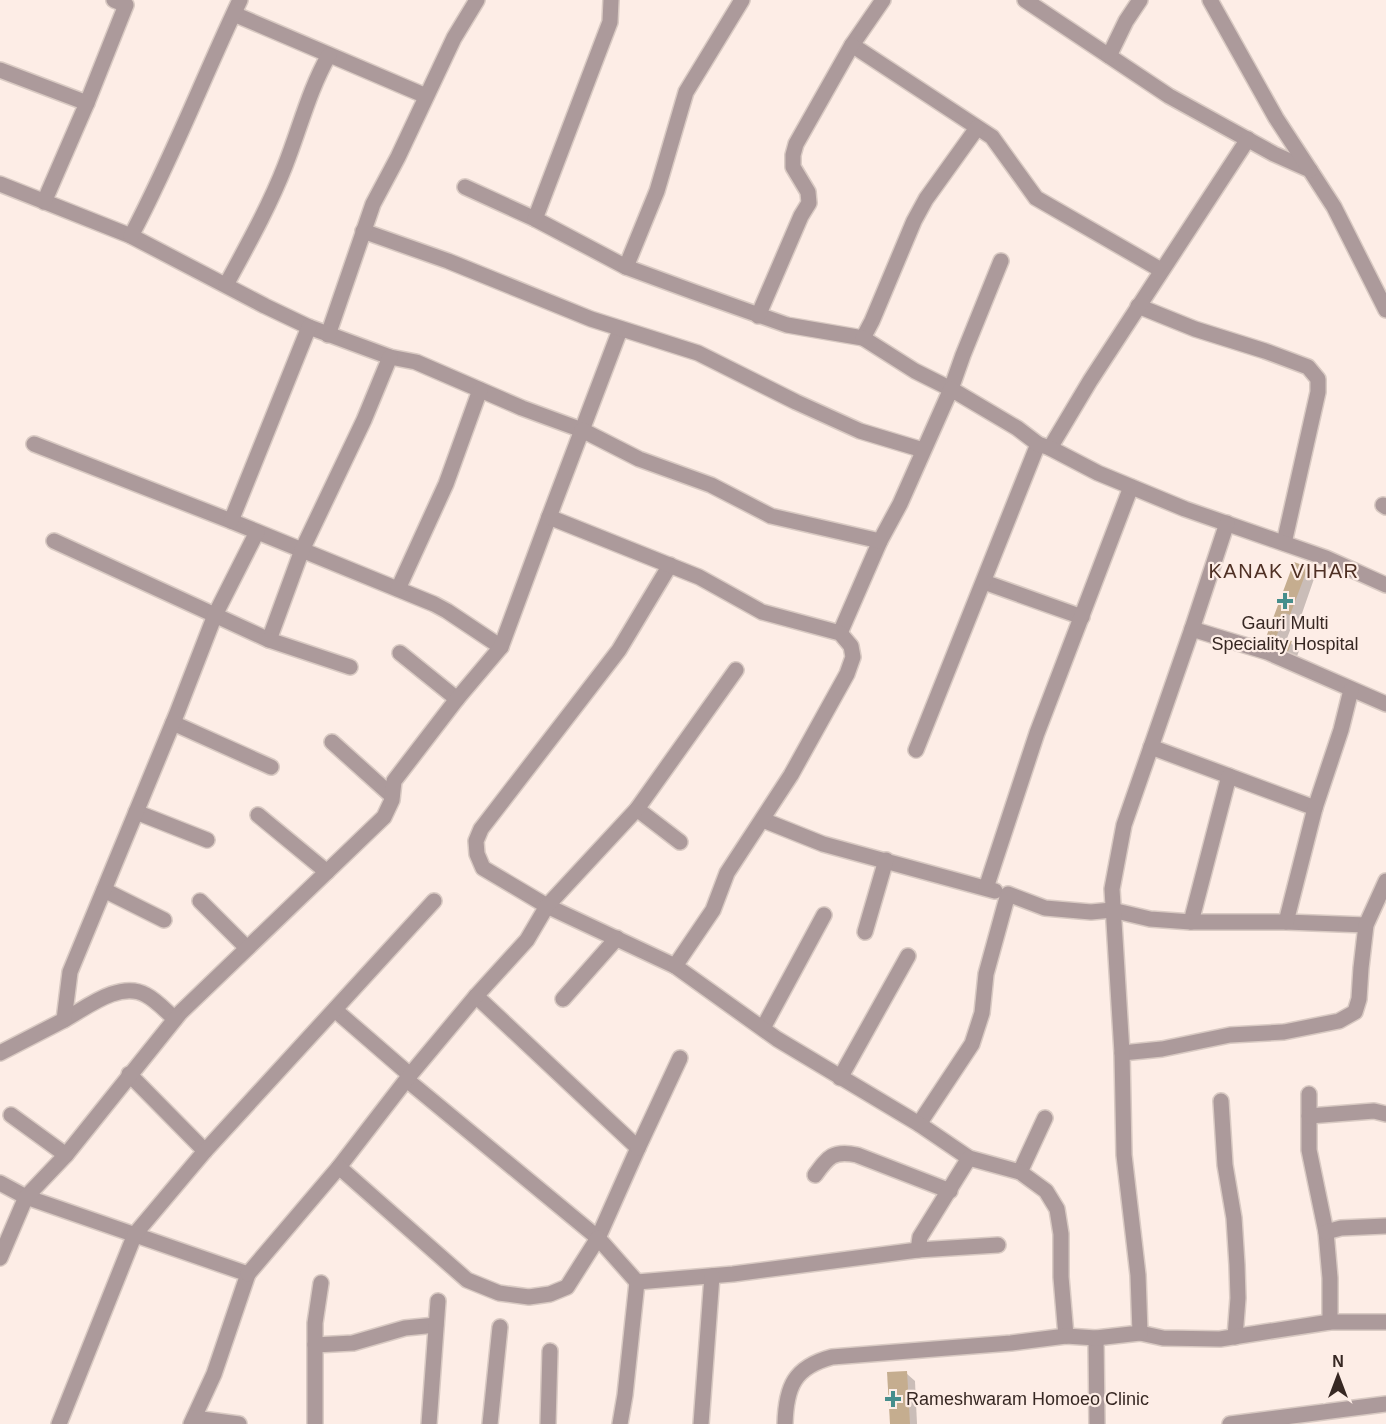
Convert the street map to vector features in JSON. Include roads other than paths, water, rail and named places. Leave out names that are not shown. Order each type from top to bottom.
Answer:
[{"type":"street","points":[[44,202],[126,5],[114,0]]},
{"type":"street","points":[[328,334],[373,204],[398,157],[454,38],[477,0]]},
{"type":"street","points":[[535,219],[610,22],[611,0]]},
{"type":"street","points":[[626,267],[657,191],[687,92],[742,0]]},
{"type":"street","points":[[758,316],[801,216],[809,203],[808,192],[793,167],[796,144],[852,45],[883,0]]},
{"type":"street","points":[[1025,0],[1168,96],[1274,154],[1310,170]]},
{"type":"street","points":[[1109,57],[1126,21],[1140,0]]},
{"type":"street","points":[[1210,0],[1276,118],[1334,207],[1386,310]]},
{"type":"street","points":[[131,236],[159,184],[184,122],[209,73],[237,7],[329,55],[426,96]]},
{"type":"street","points":[[852,45],[992,137],[1036,198],[1161,270]]},
{"type":"street","points":[[226,285],[260,222],[285,166],[316,79],[329,55]]},
{"type":"street","points":[[0,70],[87,103]]},
{"type":"street","points":[[863,338],[926,199],[977,128]]},
{"type":"street","points":[[916,750],[984,582],[1044,446],[1090,381],[1248,139]]},
{"type":"street","points":[[1,187],[131,236],[309,327],[390,357],[416,362],[522,408],[582,430],[639,459],[711,484],[771,516],[880,541]]},
{"type":"street","points":[[465,187],[535,219],[626,267],[787,325],[863,338],[1044,446],[1098,473],[1185,509],[1326,558],[1386,585]]},
{"type":"street","points":[[363,231],[448,261],[620,330],[698,353],[860,431],[923,450]]},
{"type":"street","points":[[840,633],[951,389],[1001,261]]},
{"type":"street","points":[[1138,306],[1308,367],[1318,380],[1318,392],[1284,543]]},
{"type":"street","points":[[231,521],[309,327]]},
{"type":"street","points":[[0,1258],[26,1197],[66,1155],[175,1019],[384,817],[392,796],[394,781],[457,699],[501,647],[620,330]]},
{"type":"street","points":[[269,640],[302,550],[359,430],[390,357]]},
{"type":"street","points":[[398,589],[446,484],[480,390]]},
{"type":"street","points":[[34,444],[398,589],[447,611],[501,647]]},
{"type":"street","points":[[986,888],[1037,733],[1131,487]]},
{"type":"street","points":[[549,517],[699,577],[762,612],[840,633],[851,646],[853,657],[847,674],[792,775],[727,873],[713,910],[675,966]]},
{"type":"street","points":[[1140,1333],[1138,1275],[1124,1155],[1122,1053],[1112,889],[1124,825],[1227,523]]},
{"type":"street","points":[[64,1020],[70,972],[215,615],[257,532]]},
{"type":"street","points":[[54,541],[269,640],[350,667]]},
{"type":"street","points":[[670,565],[619,650],[481,829],[476,841],[477,854],[483,868],[547,906],[675,966],[763,1028],[919,1124],[969,1158],[1020,1172],[1046,1191],[1057,1209],[1061,1234],[1061,1277],[1066,1335]]},
{"type":"street","points":[[984,582],[1082,617]]},
{"type":"street","points":[[1192,629],[1267,652],[1386,704]]},
{"type":"street","points":[[400,653],[457,699]]},
{"type":"street","points":[[239,1424],[193,1421],[214,1374],[248,1274],[339,1167],[477,996],[527,940],[547,906],[637,809],[736,670]]},
{"type":"street","points":[[1286,922],[1315,808],[1341,730],[1351,690]]},
{"type":"street","points":[[173,723],[271,767]]},
{"type":"street","points":[[332,742],[392,796]]},
{"type":"street","points":[[1151,747],[1315,808]]},
{"type":"street","points":[[1191,922],[1229,776]]},
{"type":"street","points":[[637,809],[680,842]]},
{"type":"street","points":[[136,812],[207,840]]},
{"type":"street","points":[[258,815],[327,872]]},
{"type":"street","points":[[763,820],[823,844],[1008,894],[1045,908],[1091,912],[1112,910],[1150,919],[1191,922],[1366,925]]},
{"type":"street","points":[[865,932],[886,860]]},
{"type":"street","points":[[1122,1053],[1162,1049],[1230,1035],[1284,1032],[1340,1021],[1354,1012],[1359,999],[1366,925],[1386,881]]},
{"type":"street","points":[[104,890],[164,920]]},
{"type":"street","points":[[919,1124],[972,1044],[982,1013],[986,974],[1008,894]]},
{"type":"street","points":[[200,901],[247,948]]},
{"type":"street","points":[[59,1424],[135,1234],[205,1151],[434,901]]},
{"type":"street","points":[[763,1028],[824,915]]},
{"type":"street","points":[[563,999],[617,938]]},
{"type":"street","points":[[840,1077],[908,956]]},
{"type":"street","points":[[0,1053],[115,992],[131,991],[145,994],[175,1019]]},
{"type":"street","points":[[477,996],[638,1148]]},
{"type":"street","points":[[335,1010],[409,1078],[598,1238],[638,1282],[620,1424]]},
{"type":"street","points":[[339,1167],[467,1280],[499,1293],[529,1297],[550,1294],[567,1287],[598,1238],[680,1058]]},
{"type":"street","points":[[129,1074],[205,1151]]},
{"type":"street","points":[[1309,1094],[1309,1150],[1326,1232],[1330,1278],[1330,1322]]},
{"type":"street","points":[[1221,1101],[1225,1164],[1234,1218],[1237,1265],[1238,1298],[1235,1337]]},
{"type":"street","points":[[1309,1116],[1374,1111],[1386,1114]]},
{"type":"street","points":[[11,1115],[66,1155]]},
{"type":"street","points":[[1020,1172],[1045,1118]]},
{"type":"street","points":[[815,1175],[826,1159],[845,1152],[950,1191]]},
{"type":"street","points":[[918,1250],[920,1237],[969,1158]]},
{"type":"street","points":[[0,1183],[26,1197],[248,1274]]},
{"type":"street","points":[[1326,1232],[1341,1228],[1386,1226]]},
{"type":"street","points":[[638,1282],[712,1276],[918,1250],[998,1245]]},
{"type":"street","points":[[701,1424],[712,1276]]},
{"type":"street","points":[[315,1424],[315,1323],[321,1283]]},
{"type":"street","points":[[429,1424],[438,1301]]},
{"type":"street","points":[[785,1424],[786,1398],[799,1374],[815,1361],[832,1357],[1011,1343],[1066,1335],[1096,1338],[1140,1333],[1163,1338],[1220,1339],[1330,1322],[1386,1322]]},
{"type":"street","points":[[315,1345],[353,1343],[405,1328],[436,1326]]},
{"type":"street","points":[[490,1424],[500,1327]]},
{"type":"street","points":[[1096,1338],[1097,1424]]},
{"type":"street","points":[[548,1424],[550,1351]]},
{"type":"street","points":[[1230,1424],[1386,1404],[1386,1410]]},
{"type":"place","name":"Gauri Multi Speciality Hospital","points":[[1285,601]]},
{"type":"place","name":"Rameshwaram Homoeo Clinic","points":[[893,1399]]},
{"type":"district","name":"KANAK VIHAR","points":[[1284,571]]}]
